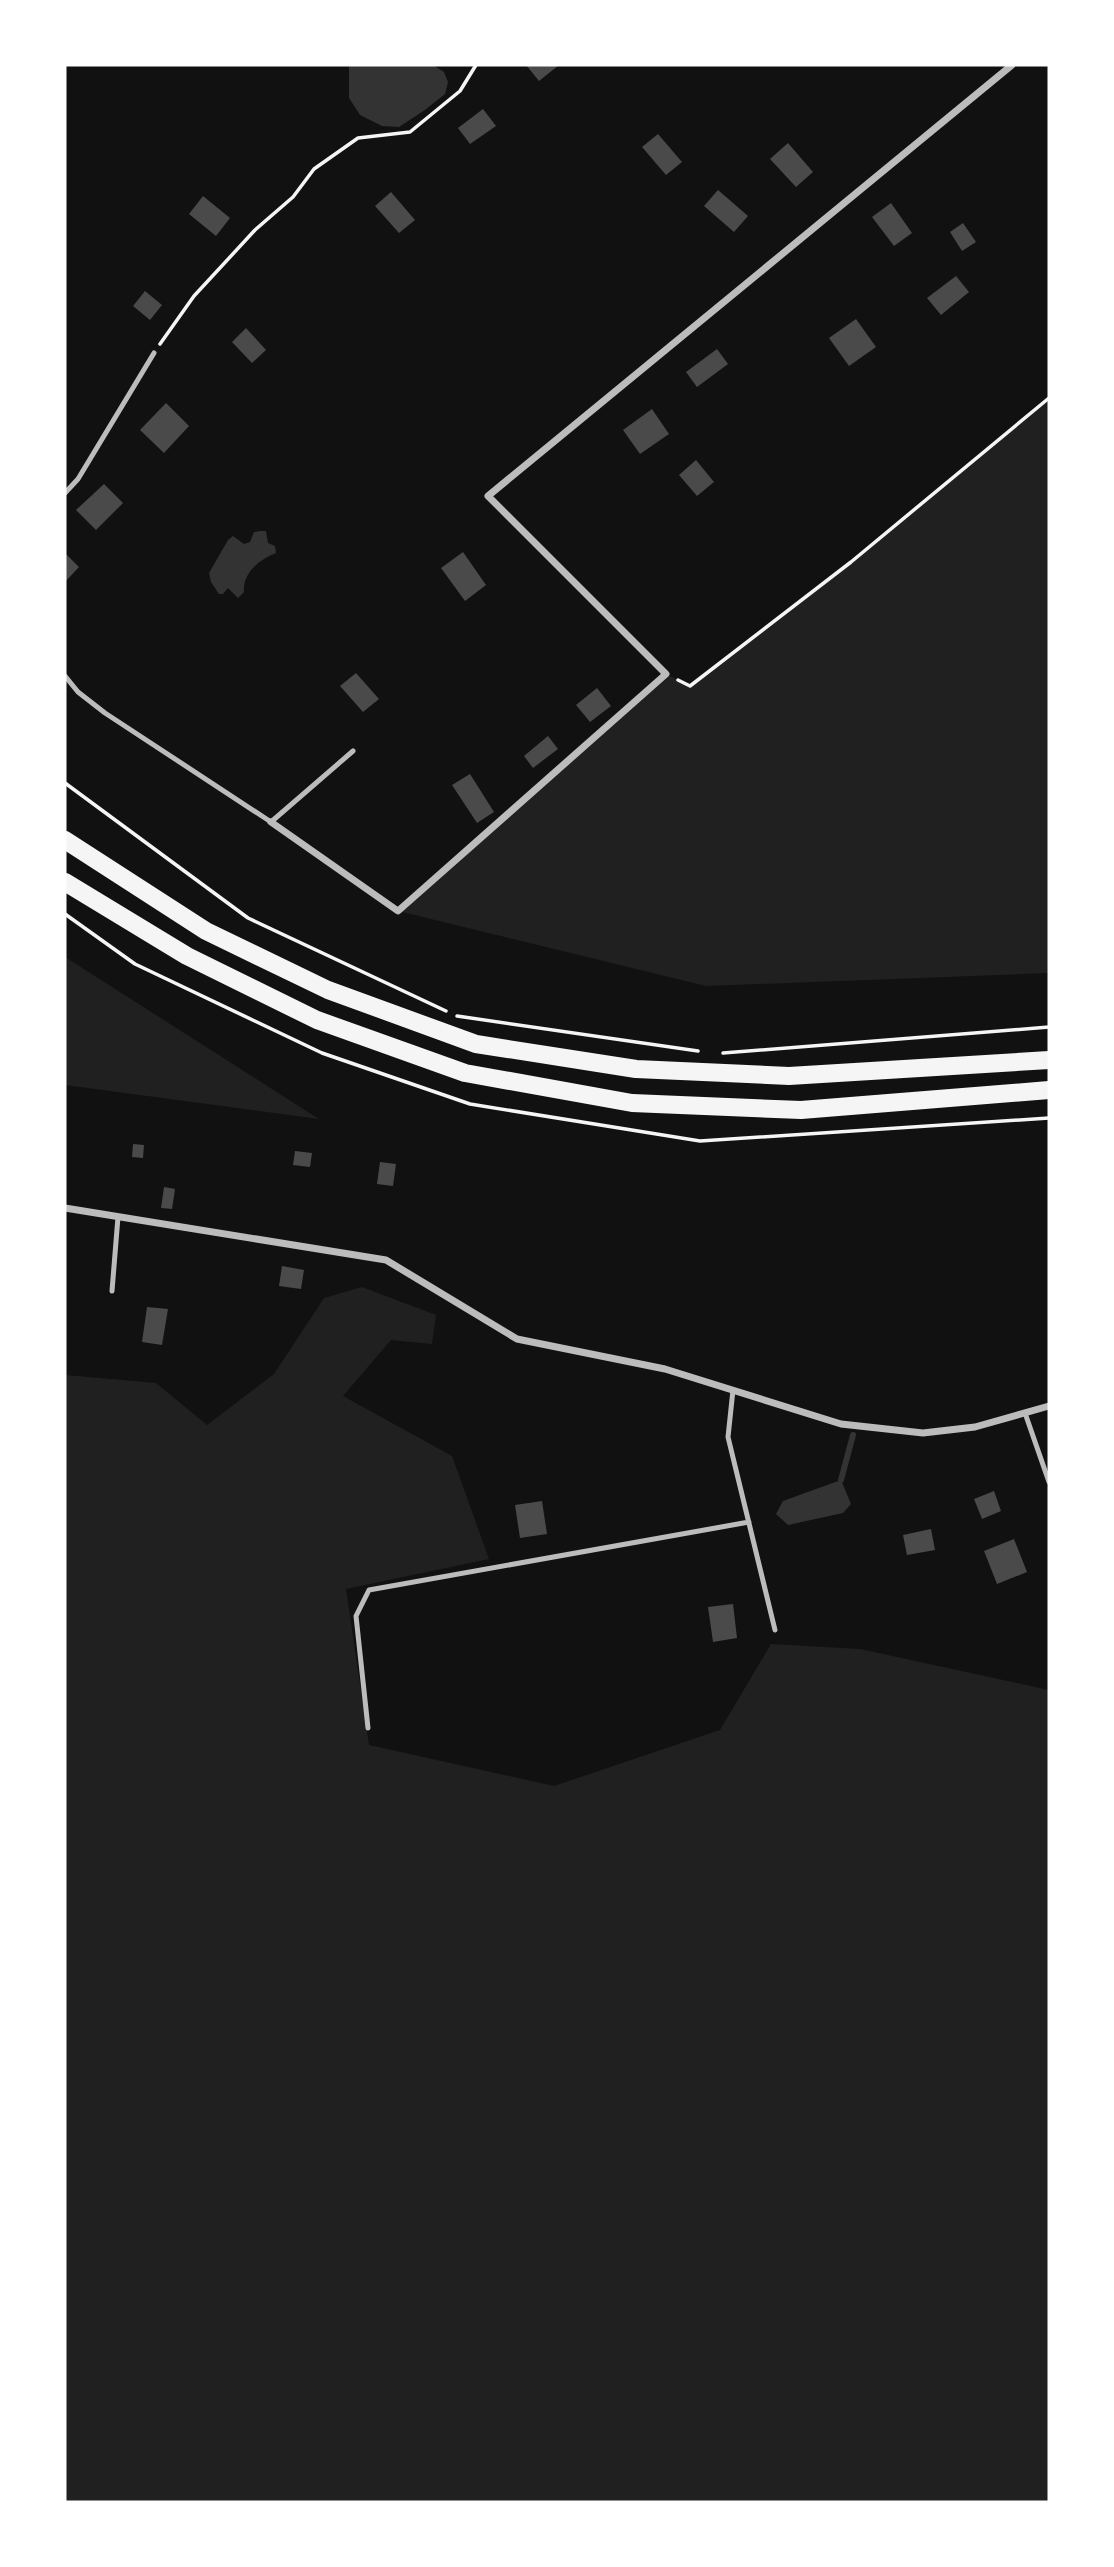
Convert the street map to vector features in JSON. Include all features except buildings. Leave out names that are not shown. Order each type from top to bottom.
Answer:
[{"type":"main road","points":[[65,840],[206,931],[328,990],[476,1044],[636,1069],[789,1076],[1049,1060]]},
{"type":"main road","points":[[65,882],[187,956],[317,1020],[466,1073],[632,1103],[801,1110],[1049,1090]]},
{"type":"street","points":[[271,822],[398,911],[666,674],[488,496],[1012,65]]},
{"type":"street","points":[[65,1208],[386,1260],[517,1339],[665,1369],[841,1424],[923,1433],[975,1427],[1049,1406]]},
{"type":"lane","points":[[65,493],[78,479],[154,353]]},
{"type":"lane","points":[[65,676],[78,692],[105,713],[271,822],[353,751]]},
{"type":"lane","points":[[112,1291],[118,1217]]},
{"type":"lane","points":[[733,1390],[728,1437],[775,1630]]},
{"type":"lane","points":[[1025,1413],[1049,1482]]},
{"type":"lane","points":[[368,1728],[356,1616],[369,1590],[749,1522]]},
{"type":"path","points":[[154,353],[194,296],[255,230],[293,197],[314,169],[358,138],[410,132],[460,91],[476,65]]},
{"type":"path","points":[[666,674],[690,686],[852,562],[1049,398]]},
{"type":"path","points":[[65,783],[248,918],[455,1016],[699,1052]]},
{"type":"path","points":[[713,1054],[1049,1027]]},
{"type":"shaded area","points":[[349,65],[433,65],[444,72],[448,82],[445,94],[425,110],[399,127],[382,126],[360,115],[349,98]]},
{"type":"shaded area","points":[[1049,398],[1049,973],[706,986],[398,911],[666,674],[690,686],[852,562]]},
{"type":"shaded area","points":[[266,531],[268,543],[275,546],[276,553],[253,568],[246,579],[244,592],[238,598],[228,588],[223,594],[219,594],[209,573],[228,540],[233,536],[244,544],[250,542],[254,532]]},
{"type":"shaded area","points":[[65,957],[319,1119],[65,1085]]},
{"type":"shaded area","points":[[362,1287],[436,1315],[432,1344],[391,1340],[343,1396],[452,1456],[489,1559],[346,1589],[369,1745],[554,1786],[720,1730],[771,1644],[860,1649],[1049,1690],[1049,2502],[65,2502],[65,1375],[156,1383],[207,1425],[274,1374],[324,1298]]},
{"type":"shaded area","points":[[841,1480],[851,1504],[843,1513],[788,1525],[776,1514],[783,1501]]},
{"type":"waterway","points":[[841,1480],[853,1435]]}]
